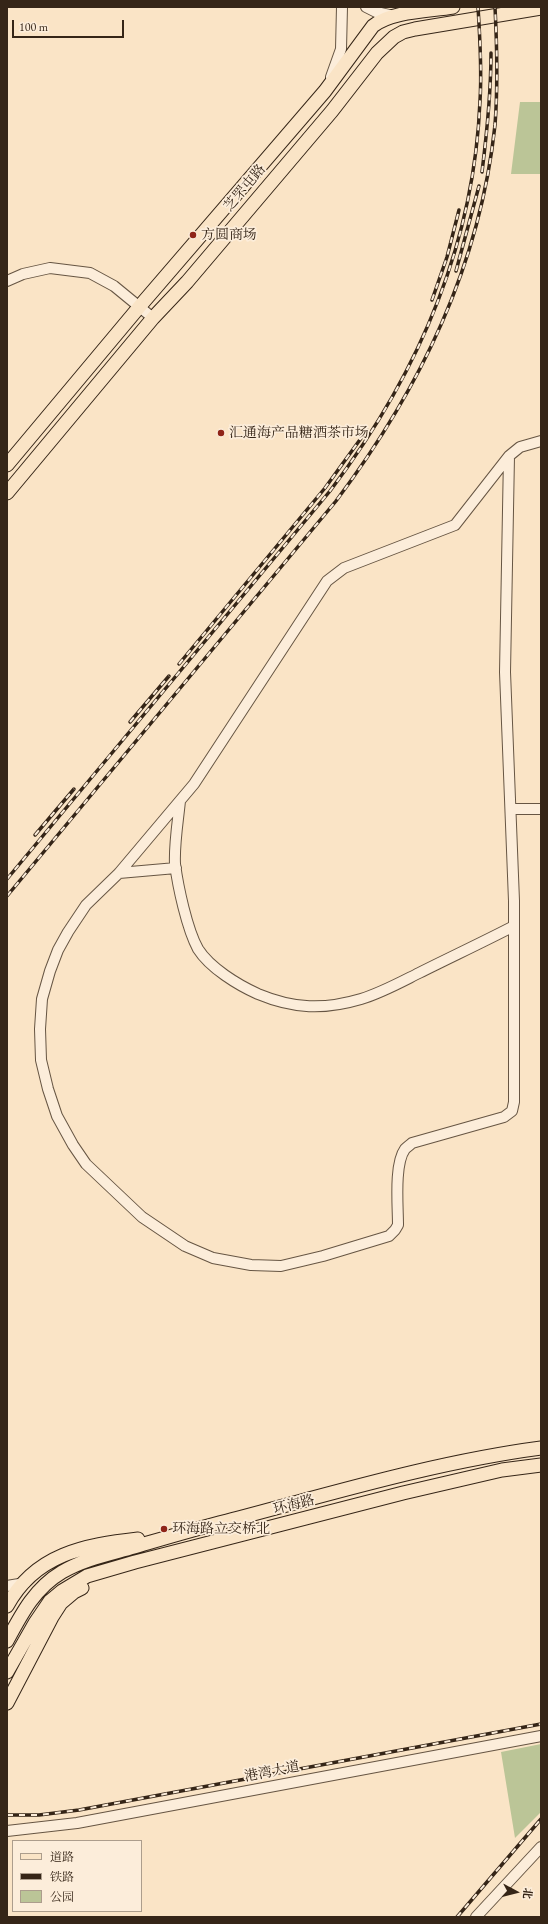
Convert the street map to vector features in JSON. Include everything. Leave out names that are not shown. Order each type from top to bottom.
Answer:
[{"type":"main road","name":"芝罘屯路","points":[[7,465],[140,306],[325,91],[373,26],[394,16],[452,7]]},
{"type":"main road","name":"芝罘屯路","points":[[7,493],[153,318],[187,282],[332,111],[377,53],[394,37],[403,32],[415,29],[541,8]]},
{"type":"main road","name":"环海路","points":[[7,1641],[32,1597],[49,1580],[83,1562],[170,1536],[398,1477],[506,1453],[541,1448]]},
{"type":"main road","name":"环海路","points":[[7,1672],[42,1611],[62,1591],[87,1576],[171,1552],[403,1493],[502,1470],[541,1465]]},
{"type":"main road","points":[[7,1606],[12,1596],[24,1583],[48,1562],[63,1554],[96,1545],[170,1536]]},
{"type":"main road","points":[[7,1704],[61,1603],[74,1592],[91,1584],[149,1564],[171,1552]]},
{"type":"street","points":[[325,91],[341,49],[343,37],[342,7]]},
{"type":"street","points":[[366,7],[376,12],[394,16]]},
{"type":"street","points":[[7,281],[23,274],[50,268],[90,273],[114,286],[153,318]]},
{"type":"street","points":[[509,456],[505,672],[514,926],[514,1102],[512,1111],[504,1117],[412,1143],[405,1149],[400,1160],[399,1170],[398,1224],[389,1236],[323,1256],[282,1266],[251,1265],[213,1258],[185,1246],[142,1217],[86,1164],[73,1145],[57,1116],[48,1089],[41,1060],[40,1029],[42,999],[50,971],[65,938],[86,905],[119,873],[194,784],[327,581],[344,568],[455,525],[509,456],[520,447],[541,441]]},
{"type":"street","points":[[180,801],[176,868],[188,925],[198,950],[217,969],[242,987],[286,1004],[325,1007],[362,999],[399,983],[514,926]]},
{"type":"street","points":[[511,809],[541,809]]},
{"type":"street","points":[[119,873],[176,868]]},
{"type":"street","points":[[7,1586],[24,1583]]},
{"type":"street","name":"港湾大道","points":[[7,1831],[77,1823],[541,1736]]},
{"type":"street","points":[[476,1917],[541,1847]]},
{"type":"green space","points":[[520,102],[541,102],[541,174],[511,174]]},
{"type":"green space","points":[[541,1744],[541,1812],[515,1838],[501,1752]]},
{"type":"railway","points":[[7,879],[330,491],[361,447],[389,402],[414,356],[435,308],[453,258],[466,207],[475,155],[481,89],[478,7]]},
{"type":"railway","points":[[7,896],[336,501],[394,415],[419,370],[441,324],[460,276],[476,227],[487,177],[496,110],[497,66],[495,7]]},
{"type":"railway","points":[[482,172],[486,142],[491,53]]},
{"type":"railway","points":[[456,271],[479,186]]},
{"type":"railway","points":[[432,300],[447,257],[459,210]]},
{"type":"railway","points":[[179,664],[325,488],[367,430]]},
{"type":"railway","points":[[130,722],[169,676]]},
{"type":"railway","points":[[35,835],[74,789]]},
{"type":"railway","points":[[7,1815],[39,1815],[79,1810],[541,1724]]},
{"type":"railway","points":[[457,1917],[541,1819]]},
{"type":"place","name":"方圆商场","points":[[193,235]]},
{"type":"place","name":"汇通海产品糖酒茶市场","points":[[221,433]]},
{"type":"place","name":"环海路立交桥北","points":[[164,1529]]}]
